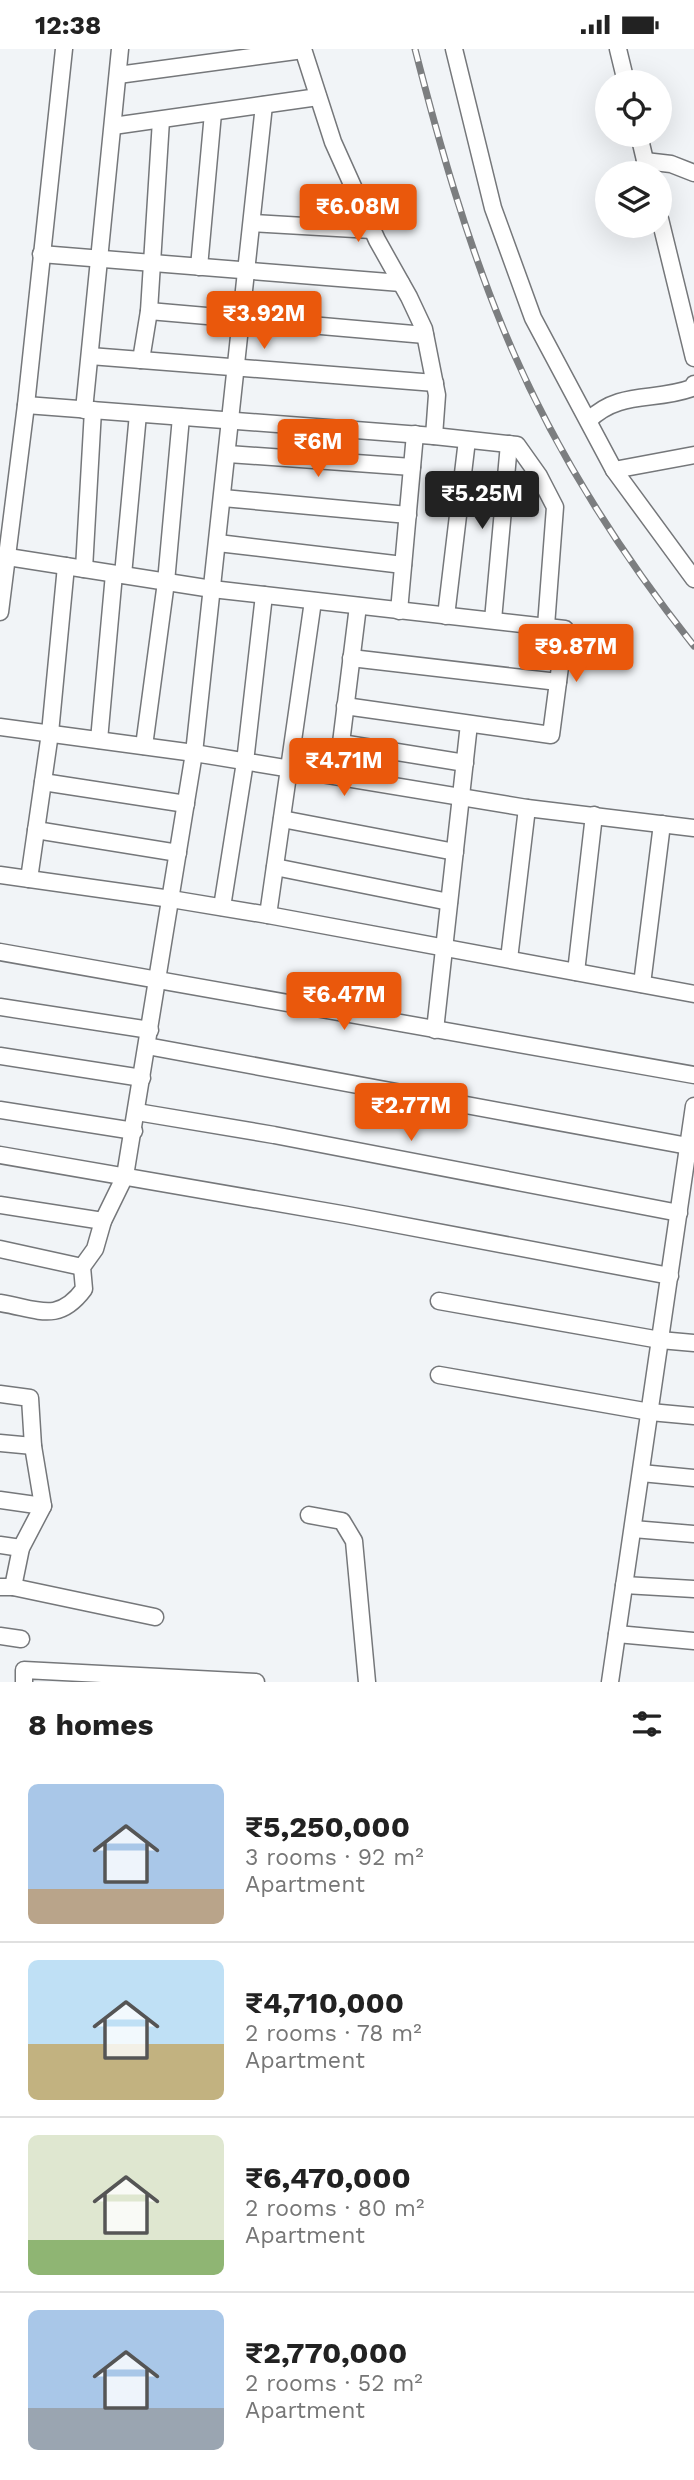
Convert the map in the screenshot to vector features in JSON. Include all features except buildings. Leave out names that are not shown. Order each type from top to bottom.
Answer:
[{"type":"street","points":[[0,612],[26,405],[64,49]]},
{"type":"street","points":[[84,569],[90,356],[120,49]]},
{"type":"street","points":[[454,49],[493,208],[533,318],[614,470],[687,562],[694,579]]},
{"type":"street","points":[[618,49],[623,70]]},
{"type":"street","points":[[118,75],[303,50],[333,142],[372,230],[425,335],[437,395],[434,436]]},
{"type":"street","points":[[113,126],[318,97]]},
{"type":"street","points":[[0,1303],[55,1312],[69,1306],[85,1289],[82,1267],[95,1249],[103,1221],[125,1176],[194,753],[264,105]]},
{"type":"street","points":[[199,267],[213,113]]},
{"type":"street","points":[[141,360],[149,311],[161,120]]},
{"type":"street","points":[[672,165],[694,173]]},
{"type":"street","points":[[252,223],[372,230]]},
{"type":"street","points":[[665,238],[694,358]]},
{"type":"street","points":[[41,254],[401,283]]},
{"type":"street","points":[[149,311],[425,335]]},
{"type":"street","points":[[90,356],[435,383]]},
{"type":"street","points":[[589,420],[603,407],[617,401],[680,393],[692,388],[694,384]]},
{"type":"street","points":[[26,405],[434,436],[517,446],[539,476],[555,507],[546,626]]},
{"type":"street","points":[[99,740],[138,414]]},
{"type":"street","points":[[144,746],[166,582],[181,417]]},
{"type":"street","points":[[399,611],[415,435]]},
{"type":"street","points":[[446,616],[467,440]]},
{"type":"street","points":[[493,620],[509,444]]},
{"type":"street","points":[[228,454],[412,467]]},
{"type":"street","points":[[614,470],[694,456]]},
{"type":"street","points":[[223,498],[408,515]]},
{"type":"street","points":[[218,543],[403,565]]},
{"type":"street","points":[[8,557],[212,589],[565,629],[551,735],[345,706]]},
{"type":"street","points":[[29,879],[50,733],[66,566]]},
{"type":"street","points":[[222,907],[245,762],[264,595]]},
{"type":"street","points":[[268,915],[313,601]]},
{"type":"street","points":[[358,606],[341,743],[465,763]]},
{"type":"street","points":[[351,658],[558,682]]},
{"type":"street","points":[[435,1030],[469,724]]},
{"type":"street","points":[[0,727],[194,753],[527,808],[694,828]]},
{"type":"street","points":[[43,782],[186,804]]},
{"type":"street","points":[[509,959],[527,808]]},
{"type":"street","points":[[576,972],[594,815]]},
{"type":"street","points":[[282,819],[455,852]]},
{"type":"street","points":[[642,984],[662,824]]},
{"type":"street","points":[[36,830],[178,853]]},
{"type":"street","points":[[275,867],[449,902]]},
{"type":"street","points":[[0,876],[222,907],[694,994]]},
{"type":"street","points":[[0,952],[694,1075]]},
{"type":"street","points":[[0,1007],[150,1030]]},
{"type":"street","points":[[147,1047],[688,1146]]},
{"type":"street","points":[[0,1056],[142,1078]]},
{"type":"street","points":[[610,1682],[694,1106]]},
{"type":"street","points":[[0,1110],[134,1131]]},
{"type":"street","points":[[137,1112],[274,1135],[679,1213]]},
{"type":"street","points":[[0,1155],[347,1215],[670,1276]]},
{"type":"street","points":[[0,1205],[103,1221]]},
{"type":"street","points":[[0,1249],[82,1267]]},
{"type":"street","points":[[439,1301],[660,1340],[694,1343]]},
{"type":"street","points":[[439,1375],[650,1412],[694,1416]]},
{"type":"street","points":[[0,1394],[30,1398],[33,1446],[43,1506],[21,1548],[7,1587],[155,1617]]},
{"type":"street","points":[[0,1443],[33,1446]]},
{"type":"street","points":[[641,1473],[694,1478]]},
{"type":"street","points":[[0,1500],[43,1506]]},
{"type":"street","points":[[309,1515],[342,1521],[354,1541],[367,1682]]},
{"type":"street","points":[[633,1529],[694,1534]]},
{"type":"street","points":[[0,1545],[21,1548]]},
{"type":"street","points":[[624,1585],[694,1589]]},
{"type":"street","points":[[617,1634],[694,1641]]},
{"type":"street","points":[[0,1636],[21,1639]]},
{"type":"street","points":[[24,1682],[24,1669],[73,1677],[256,1682]]},
{"type":"railway","points":[[415,49],[465,225],[522,371],[587,494],[638,572],[694,646]]}]
